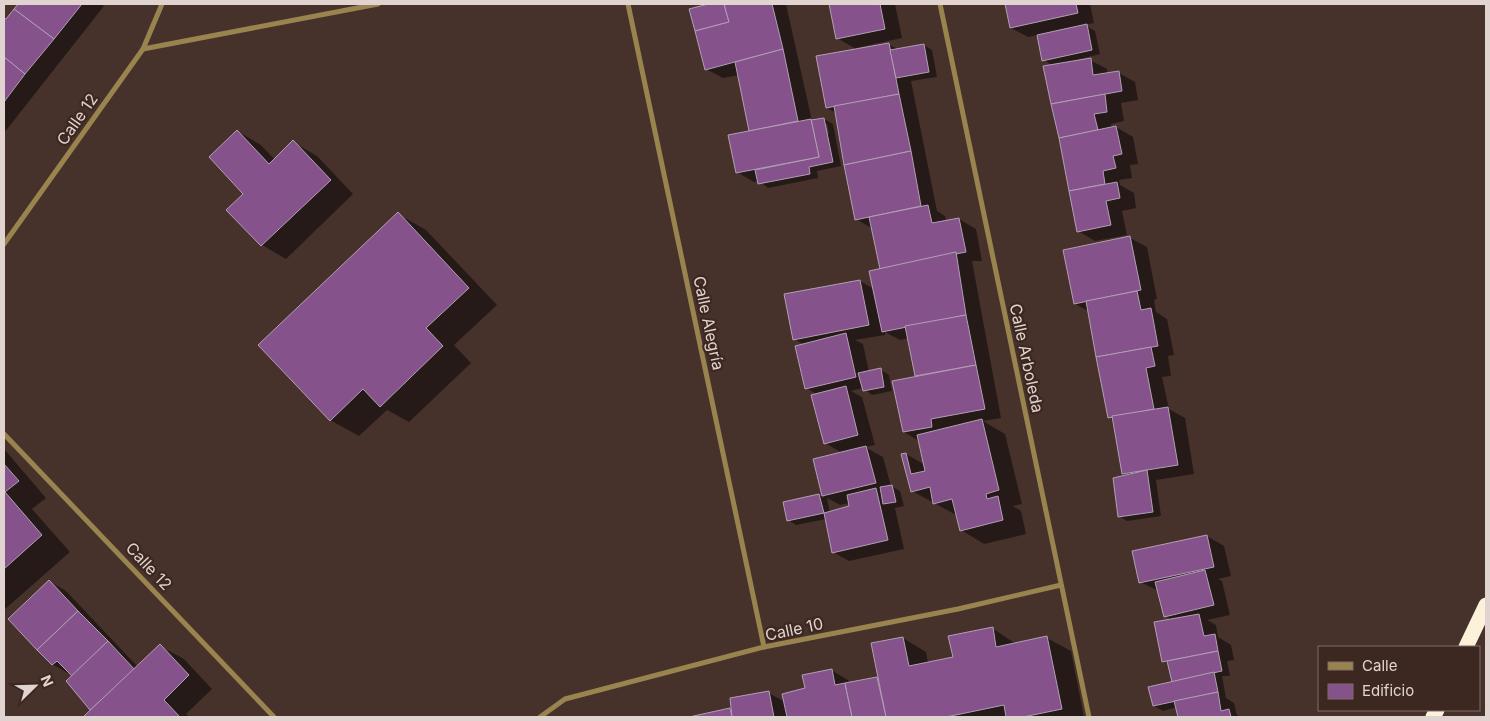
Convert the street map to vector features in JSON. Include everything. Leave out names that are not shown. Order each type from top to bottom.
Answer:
[{"type":"highway","points":[[1466,646],[1486,605]]},
{"type":"street","name":"Calle 12","points":[[4,244],[143,49],[162,4]]},
{"type":"street","points":[[143,49],[378,4]]},
{"type":"street","name":"Calle Alegría","points":[[628,4],[764,647]]},
{"type":"street","name":"Calle Arboleda","points":[[940,4],[1089,717]]},
{"type":"street","name":"Calle 12","points":[[4,434],[274,717]]},
{"type":"street","name":"Calle 10","points":[[540,717],[565,699],[764,647],[958,609],[1062,585]]},
{"type":"building","points":[[18,4],[82,4],[54,39],[14,9]]},
{"type":"building","points":[[708,4],[724,4],[729,22],[695,31],[689,9]]},
{"type":"building","points":[[724,4],[772,4],[783,49],[705,70],[695,31],[729,22]]},
{"type":"building","points":[[829,4],[880,4],[885,29],[836,39]]},
{"type":"building","points":[[1005,4],[1076,4],[1078,13],[1010,28]]},
{"type":"building","points":[[14,9],[54,39],[25,74],[4,57],[4,18],[6,19]]},
{"type":"building","points":[[1087,24],[1092,50],[1042,61],[1037,35]]},
{"type":"building","points":[[889,43],[899,94],[826,108],[816,56]]},
{"type":"building","points":[[924,44],[929,72],[896,78],[890,50]]},
{"type":"building","points":[[783,49],[798,121],[749,131],[735,62]]},
{"type":"building","points":[[4,57],[25,74],[4,102]]},
{"type":"building","points":[[1091,58],[1093,75],[1119,71],[1122,91],[1051,104],[1043,66]]},
{"type":"building","points":[[899,94],[911,151],[844,165],[834,106]]},
{"type":"building","points":[[1105,94],[1107,112],[1094,114],[1098,130],[1059,138],[1051,104]]},
{"type":"building","points":[[824,118],[833,162],[809,167],[810,174],[758,184],[755,170],[819,157],[811,120]]},
{"type":"building","points":[[811,119],[819,157],[736,173],[728,135]]},
{"type":"building","points":[[1116,126],[1122,154],[1113,156],[1116,168],[1103,171],[1105,184],[1069,191],[1059,138]]},
{"type":"building","points":[[237,130],[269,164],[293,140],[331,180],[261,246],[226,210],[243,194],[209,157]]},
{"type":"building","points":[[911,151],[921,206],[855,220],[844,165]]},
{"type":"building","points":[[1117,182],[1120,198],[1106,201],[1111,225],[1077,232],[1069,191]]},
{"type":"building","points":[[928,205],[932,223],[959,218],[966,252],[880,269],[869,217]]},
{"type":"building","points":[[398,212],[469,288],[426,328],[443,346],[380,407],[363,389],[330,421],[258,345]]},
{"type":"building","points":[[1130,236],[1141,290],[1074,304],[1063,250]]},
{"type":"building","points":[[956,252],[966,315],[882,332],[869,271]]},
{"type":"building","points":[[860,280],[869,325],[793,340],[784,294]]},
{"type":"building","points":[[1137,291],[1141,310],[1151,308],[1158,346],[1096,357],[1086,301]]},
{"type":"building","points":[[966,315],[976,365],[915,376],[905,326]]},
{"type":"building","points":[[846,333],[856,377],[805,389],[795,346]]},
{"type":"building","points":[[1151,347],[1155,366],[1146,368],[1154,409],[1108,418],[1096,357]]},
{"type":"building","points":[[976,365],[985,409],[931,419],[932,427],[903,432],[892,381]]},
{"type":"building","points":[[881,368],[884,387],[863,391],[858,373]]},
{"type":"building","points":[[846,386],[858,435],[824,444],[811,395]]},
{"type":"building","points":[[1168,407],[1178,465],[1122,474],[1112,416]]},
{"type":"building","points":[[982,419],[999,490],[986,494],[987,499],[998,496],[1003,520],[960,531],[952,499],[933,504],[930,487],[911,492],[901,454],[906,453],[911,474],[925,471],[917,435]]},
{"type":"building","points":[[866,446],[876,483],[822,496],[813,459]]},
{"type":"building","points":[[4,464],[19,481],[5,492],[42,535],[4,569]]},
{"type":"building","points":[[1147,470],[1153,512],[1118,517],[1113,478]]},
{"type":"building","points":[[892,485],[896,502],[883,504],[880,487]]},
{"type":"building","points":[[876,488],[888,540],[832,553],[824,513],[849,506],[847,495]]},
{"type":"building","points":[[819,494],[824,513],[787,521],[783,502]]},
{"type":"building","points":[[1207,535],[1214,567],[1139,583],[1132,551]]},
{"type":"building","points":[[1205,570],[1214,605],[1164,617],[1155,582]]},
{"type":"building","points":[[49,580],[78,611],[37,650],[8,619]]},
{"type":"building","points":[[78,611],[108,641],[72,676],[57,661],[52,665],[37,650]]},
{"type":"building","points":[[1199,614],[1204,636],[1215,634],[1218,651],[1162,662],[1154,622]]},
{"type":"building","points":[[993,627],[996,647],[1047,636],[1062,709],[1023,717],[1006,717],[1004,705],[946,717],[886,717],[871,643],[903,637],[909,666],[953,657],[948,636]]},
{"type":"building","points":[[108,641],[135,670],[90,710],[66,681]]},
{"type":"building","points":[[160,644],[189,675],[164,700],[180,717],[83,717]]},
{"type":"building","points":[[1218,651],[1222,671],[1172,682],[1167,661]]},
{"type":"building","points":[[832,669],[835,685],[845,683],[852,717],[787,717],[782,694],[805,688],[802,675]]},
{"type":"building","points":[[1214,672],[1218,692],[1153,706],[1148,687]]},
{"type":"building","points":[[877,677],[886,717],[852,717],[845,683]]},
{"type":"building","points":[[769,691],[774,717],[732,717],[730,698]]},
{"type":"building","points":[[1218,692],[1221,711],[1229,709],[1231,717],[1178,717],[1174,701]]},
{"type":"building","points":[[730,708],[732,717],[689,717]]}]
